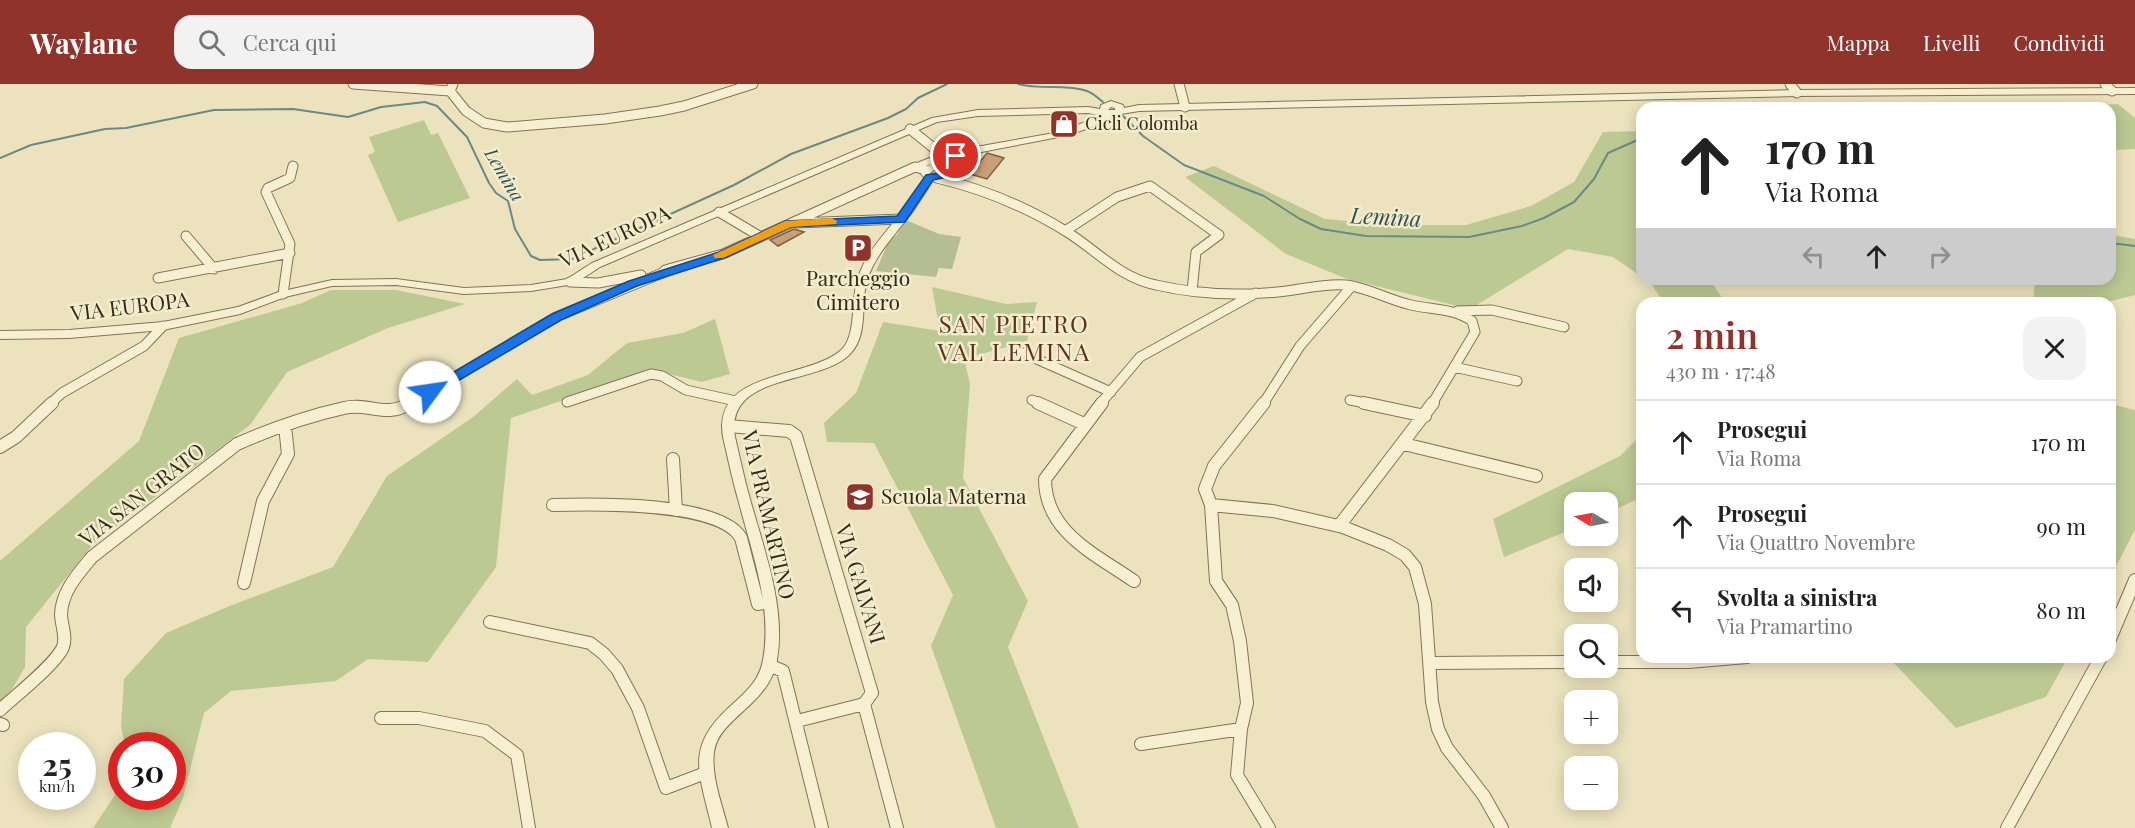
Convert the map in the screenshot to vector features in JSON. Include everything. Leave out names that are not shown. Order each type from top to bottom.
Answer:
[{"type":"street","points":[[353,84],[451,88],[466,111],[484,123],[507,127],[605,119],[660,111],[684,106],[753,84]]},
{"type":"street","points":[[1179,84],[1185,107]]},
{"type":"street","points":[[1790,84],[1797,93]]},
{"type":"street","points":[[2105,84],[2112,91]]},
{"type":"street","points":[[570,282],[598,283],[672,269],[723,254],[933,160],[1051,137],[1109,112],[1139,108],[1797,93],[2135,92]]},
{"type":"street","name":"VIA EUROPA","points":[[0,335],[69,334],[163,326],[240,310],[283,294],[332,284],[396,282],[464,291],[531,288],[570,282],[596,265],[935,120],[965,114],[1088,110],[1109,112]]},
{"type":"street","points":[[910,129],[951,157]]},
{"type":"street","points":[[567,402],[651,374],[662,376],[686,390],[736,401],[754,388],[831,362],[846,352],[854,339],[859,292],[864,276],[884,241],[951,157]]},
{"type":"street","points":[[283,294],[290,253],[287,235],[266,192],[268,188],[290,177],[292,166]]},
{"type":"street","points":[[912,168],[936,173],[1023,208],[1065,231],[1138,281],[1192,291],[1256,293],[1336,285],[1351,287],[1410,305],[1456,311],[1492,310],[1564,327]]},
{"type":"street","points":[[1065,231],[1108,202],[1142,187],[1150,186],[1219,236],[1196,252],[1192,291]]},
{"type":"street","points":[[719,212],[760,237]]},
{"type":"street","points":[[789,223],[901,219]]},
{"type":"street","points":[[186,236],[214,269]]},
{"type":"street","points":[[158,278],[290,253]]},
{"type":"street","name":"VIA SAN GRATO","points":[[0,710],[56,658],[64,645],[62,614],[66,594],[73,580],[92,557],[237,444],[264,432],[346,407],[398,411],[556,317],[672,269]]},
{"type":"street","points":[[1269,828],[1237,775],[1241,729],[1247,703],[1240,641],[1232,605],[1216,581],[1211,505],[1205,489],[1214,466],[1271,394],[1300,346],[1351,287]]},
{"type":"street","points":[[1134,581],[1068,535],[1057,523],[1045,493],[1044,479],[1084,424],[1140,357],[1256,293]]},
{"type":"street","points":[[1339,526],[1425,416],[1475,332],[1472,321],[1456,311]]},
{"type":"street","points":[[0,447],[16,436],[62,393],[144,346],[163,326]]},
{"type":"street","points":[[1023,352],[1111,392]]},
{"type":"street","points":[[1454,367],[1517,381]]},
{"type":"street","points":[[1032,400],[1084,424]]},
{"type":"street","points":[[1350,400],[1425,416]]},
{"type":"street","name":"VIA PRAMARTINO","points":[[720,828],[708,771],[707,751],[712,736],[762,685],[769,665],[772,640],[769,602],[736,470],[728,426],[730,412],[736,401]]},
{"type":"street","points":[[244,584],[263,501],[288,454],[285,426]]},
{"type":"street","name":"VIA GALVANI","points":[[728,426],[789,431],[796,436],[872,693],[864,704]]},
{"type":"street","points":[[1404,444],[1536,476]]},
{"type":"street","points":[[673,459],[676,510]]},
{"type":"street","points":[[553,505],[618,504],[676,510],[714,520],[737,531],[758,604],[769,602]]},
{"type":"street","points":[[1211,505],[1269,511],[1339,526],[1388,543],[1401,551],[1415,567],[1423,590],[1428,618],[1432,705],[1438,729],[1448,751],[1484,796],[1502,828]]},
{"type":"street","points":[[2116,625],[2135,580]]},
{"type":"street","points":[[490,622],[591,643],[604,651],[636,701],[666,788],[708,771]]},
{"type":"street","points":[[1430,663],[1564,662]]},
{"type":"street","points":[[1618,662],[1636,662]]},
{"type":"street","points":[[2007,828],[2098,663]]},
{"type":"street","points":[[769,665],[783,671],[822,828]]},
{"type":"street","points":[[797,721],[864,704],[897,828]]},
{"type":"street","points":[[381,718],[419,718],[485,731],[516,755],[529,828]]},
{"type":"street","points":[[1141,744],[1241,729]]},
{"type":"green space","points":[[2116,104],[2135,118],[2135,149],[2116,150]]},
{"type":"green space","points":[[424,120],[431,135],[438,133],[470,198],[398,222],[368,155],[375,152],[369,137]]},
{"type":"green space","points":[[1636,131],[1636,273],[1613,257],[1568,249],[1470,309],[1347,279],[1286,254],[1185,177],[1214,166],[1325,219],[1398,225],[1466,225],[1531,206],[1574,182],[1603,132]]},
{"type":"green space","points":[[906,220],[939,234],[961,237],[952,269],[939,268],[936,277],[876,271],[891,236],[896,236]]},
{"type":"green space","points":[[2116,236],[2135,239],[2135,295],[2116,300],[2116,297],[2034,297],[2034,285],[2116,285]]},
{"type":"green space","points":[[1652,285],[1713,285],[1722,297],[1660,297]]},
{"type":"green space","points":[[932,287],[1006,304],[1037,302],[1027,341],[964,359],[970,384],[963,478],[1028,601],[1008,647],[1079,828],[996,828],[931,646],[953,595],[874,443],[827,442],[824,423],[856,393],[883,322],[940,331]]},
{"type":"green space","points":[[331,290],[396,290],[465,304],[388,328],[287,372],[250,425],[94,543],[26,627],[25,667],[0,710],[0,561],[139,441],[179,338],[302,303]]},
{"type":"green space","points":[[715,319],[730,374],[702,382],[652,370],[511,418],[496,567],[428,662],[368,659],[336,681],[231,691],[204,713],[186,786],[186,732],[122,732],[124,679],[166,633],[333,567],[387,476],[473,417],[517,379],[532,395],[588,375],[627,343],[683,333]]},
{"type":"green space","points":[[2116,405],[2135,410],[2135,530],[2116,566]]},
{"type":"green space","points":[[1636,440],[1636,500],[1618,508],[1618,492],[1564,492],[1564,532],[1504,557],[1493,519],[1620,456]]},
{"type":"green space","points":[[1894,663],[2065,663],[2046,697],[1956,728]]},
{"type":"green space","points":[[108,806],[108,810],[178,810],[170,828],[93,828]]},
{"type":"building","points":[[963,135],[969,142],[946,149],[938,143]]},
{"type":"building","points":[[987,153],[1004,158],[987,179],[970,174]]},
{"type":"building","points":[[794,229],[804,232],[778,246],[770,240]]},
{"type":"waterway","name":"Lemina","points":[[0,158],[31,145],[105,129],[126,128],[214,110],[293,109],[348,117],[381,107],[425,102],[437,106],[467,137],[489,183],[496,193],[508,201],[515,229],[531,256],[540,260],[572,259],[734,185],[791,154],[888,118],[906,109],[918,98],[947,84]]},
{"type":"waterway","name":"Lemina","points":[[1018,84],[1079,89],[1091,93],[1103,102]]},
{"type":"waterway","name":"Lemina","points":[[1123,116],[1143,136],[1184,165],[1264,196],[1300,219],[1321,229],[1366,236],[1469,237],[1522,226],[1544,218],[1574,202],[1594,179],[1608,153],[1636,141]]},
{"type":"waterway","name":"Lemina","points":[[2116,244],[2135,246]]},
{"type":"slow traffic","points":[[719,255],[789,223],[832,221]]},
{"type":"place","name":"Cicli Colomba","points":[[1064,124]]},
{"type":"place","name":"Parcheggio Cimitero","points":[[858,248]]},
{"type":"place","name":"Scuola Materna","points":[[860,497]]},
{"type":"district","name":"SAN PIETRO VAL LEMINA","points":[[1014,339]]},
{"type":"route","points":[[430,392],[556,317],[672,269],[723,254],[789,223],[901,219],[930,178],[941,177],[956,156]]}]
